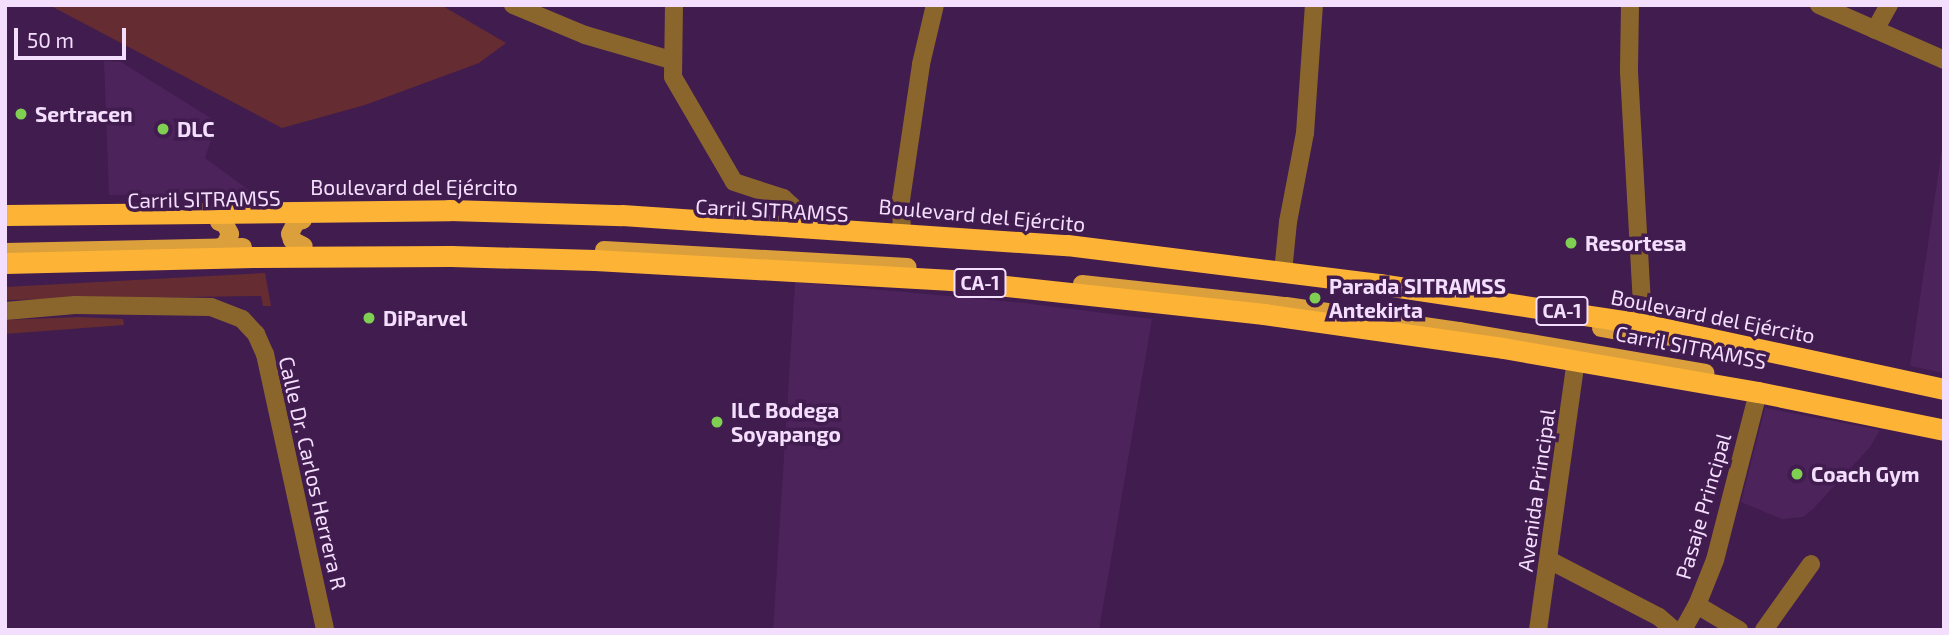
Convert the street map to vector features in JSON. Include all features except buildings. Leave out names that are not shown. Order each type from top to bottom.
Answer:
[{"type":"highway","name":"Boulevard del Ejército","points":[[5,215],[449,211],[622,215],[1067,246],[1283,271],[1643,324],[1944,389]]},
{"type":"highway","name":"CA-1","points":[[5,263],[227,257],[450,256],[875,275],[1026,287],[1264,314],[1576,361],[1758,392],[1944,430]]},
{"type":"main road","points":[[303,220],[296,222],[290,234],[292,240],[303,246]]},
{"type":"main road","name":"Carril SITRAMSS","points":[[5,225],[443,220],[638,226],[913,241],[1144,262],[1520,314],[1744,353],[1944,397]]},
{"type":"main road","points":[[219,222],[225,224],[230,234],[225,245],[220,247]]},
{"type":"main road","name":"Carril SITRAMSS","points":[[5,251],[303,246],[527,248],[727,255],[947,270],[1202,296],[1505,337],[1662,364],[1944,422]]},
{"type":"street","points":[[513,5],[585,35],[671,60]]},
{"type":"street","points":[[674,5],[671,60],[673,77],[734,182],[783,198],[792,206],[795,226]]},
{"type":"street","points":[[902,233],[901,200],[921,64],[935,5]]},
{"type":"street","points":[[1283,271],[1288,222],[1305,133],[1314,5]]},
{"type":"street","points":[[1630,5],[1629,72],[1643,324]]},
{"type":"street","points":[[1819,5],[1944,60]]},
{"type":"street","points":[[1875,30],[1889,5]]},
{"type":"street","name":"Calle Dr. Carlos Herrera R","points":[[5,310],[75,305],[211,307],[242,319],[256,334],[265,354],[325,630]]},
{"type":"street","name":"Avenida Principal","points":[[1538,627],[1576,361]]},
{"type":"street","name":"Pasaje Principal","points":[[1682,630],[1697,605],[1715,560],[1758,392]]},
{"type":"street","points":[[1549,560],[1659,617],[1674,630]]},
{"type":"street","points":[[1764,630],[1811,564]]},
{"type":"street","points":[[1697,605],[1739,630]]},
{"type":"shaded area","points":[[49,5],[441,5],[506,43],[479,63],[365,105],[282,128]]},
{"type":"shaded area","points":[[104,61],[121,62],[217,122],[205,158],[254,194],[109,195]]},
{"type":"shaded area","points":[[1944,135],[1944,373],[1910,366]]},
{"type":"shaded area","points":[[265,273],[271,306],[263,306],[261,296],[5,300],[5,287]]},
{"type":"shaded area","points":[[795,282],[1024,303],[1152,319],[1099,630],[773,630]]},
{"type":"shaded area","points":[[79,317],[123,319],[124,325],[5,334],[5,320]]},
{"type":"shaded area","name":"Coach Gym","points":[[1765,408],[1880,430],[1870,447],[1813,509],[1803,517],[1782,519],[1741,502]]},
{"type":"place","name":"Sertracen","points":[[21,114]]},
{"type":"place","name":"DLC","points":[[163,129]]},
{"type":"place","name":"Resortesa","points":[[1571,243]]},
{"type":"place","name":"Parada SITRAMSS Antekirta","points":[[1315,298]]},
{"type":"place","name":"DiParvel","points":[[369,318]]},
{"type":"place","name":"ILC Bodega Soyapango","points":[[717,422]]},
{"type":"place","name":"Coach Gym","points":[[1797,474]]}]
